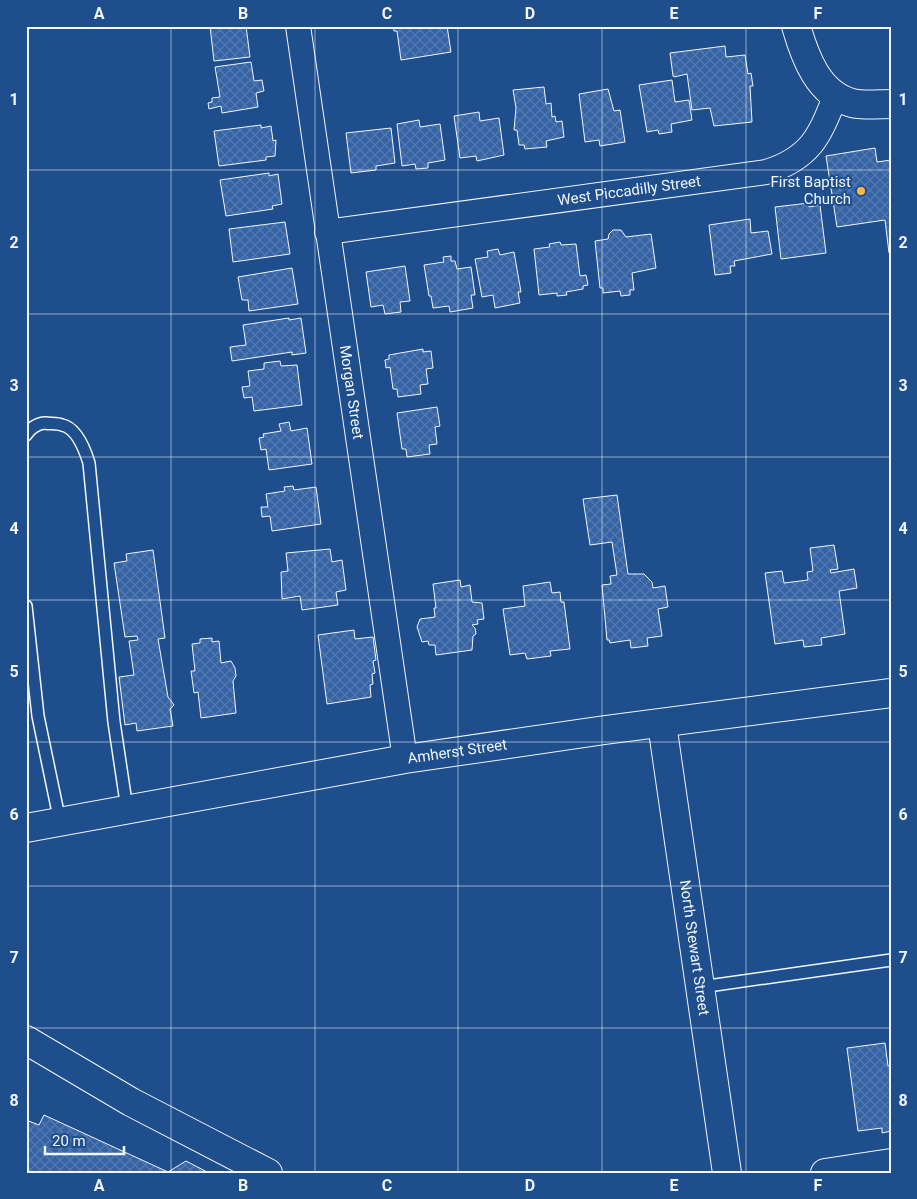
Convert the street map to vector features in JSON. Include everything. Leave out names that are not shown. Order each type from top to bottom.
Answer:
[{"type":"street","name":"Morgan Street","points":[[298,26],[405,759]]},
{"type":"street","points":[[796,26],[804,54],[820,82],[835,96],[853,104],[891,104]]},
{"type":"street","name":"West Piccadilly Street","points":[[327,232],[766,172],[781,168],[799,157],[813,143],[826,122],[835,96]]},
{"type":"street","name":"Amherst Street","points":[[26,828],[405,759],[891,693]]},
{"type":"street","name":"North Stewart Street","points":[[662,724],[727,1173]]},
{"type":"street","points":[[26,1040],[131,1102],[268,1173]]},
{"type":"street","points":[[825,1173],[891,1164]]},
{"type":"lane","points":[[26,435],[29,430],[41,423],[63,425],[71,430],[84,447],[89,463],[114,722],[127,810]]},
{"type":"lane","points":[[26,606],[38,716],[60,822]]},
{"type":"lane","points":[[701,987],[891,960]]},
{"type":"building","points":[[210,26],[246,26],[250,57],[214,61]]},
{"type":"building","points":[[393,26],[434,26],[434,28],[447,26],[451,52],[401,60],[397,31],[394,31]]},
{"type":"building","points":[[725,46],[726,57],[745,55],[748,74],[751,73],[753,86],[750,86],[752,122],[714,126],[710,108],[692,110],[687,74],[673,76],[670,53]]},
{"type":"building","points":[[251,62],[254,81],[262,80],[264,91],[256,93],[258,107],[222,113],[221,106],[209,109],[208,103],[212,102],[212,98],[220,97],[215,67]]},
{"type":"building","points":[[672,80],[675,102],[689,100],[692,120],[671,124],[672,132],[659,134],[658,130],[647,132],[639,85]]},
{"type":"building","points":[[544,87],[546,104],[551,103],[552,117],[555,116],[556,122],[562,121],[564,137],[546,141],[547,147],[525,149],[524,145],[519,145],[517,130],[514,130],[516,108],[513,90]]},
{"type":"building","points":[[608,89],[614,111],[620,110],[625,142],[600,146],[599,140],[585,142],[579,94]]},
{"type":"building","points":[[479,112],[480,121],[499,118],[504,155],[477,161],[476,156],[460,158],[454,116]]},
{"type":"building","points":[[419,120],[420,127],[440,124],[445,160],[428,163],[428,168],[416,169],[415,164],[402,166],[397,124]]},
{"type":"building","points":[[261,125],[261,128],[271,126],[273,141],[276,140],[275,156],[266,157],[266,160],[219,166],[214,131]]},
{"type":"building","points":[[391,128],[395,163],[376,166],[376,170],[351,173],[346,133]]},
{"type":"building","name":"First Baptist Church","points":[[875,148],[877,162],[891,160],[891,252],[889,253],[885,220],[837,227],[826,156]]},
{"type":"building","points":[[269,173],[269,176],[278,174],[282,204],[272,206],[273,209],[226,216],[220,180]]},
{"type":"building","points":[[809,203],[809,207],[820,205],[826,253],[781,259],[775,207]]},
{"type":"building","points":[[750,219],[751,233],[768,231],[772,254],[734,261],[735,266],[730,266],[731,273],[715,275],[709,225]]},
{"type":"building","points":[[285,222],[290,254],[233,262],[229,229]]},
{"type":"building","points":[[613,230],[621,230],[626,237],[651,234],[656,268],[632,273],[634,290],[630,290],[630,295],[621,296],[620,291],[603,293],[603,288],[600,288],[595,241],[608,239],[609,234]]},
{"type":"building","points":[[560,242],[561,245],[576,244],[580,276],[586,275],[588,285],[583,286],[583,289],[566,292],[567,295],[557,296],[557,293],[539,295],[534,249],[550,247],[549,244]]},
{"type":"building","points":[[498,249],[500,255],[514,252],[521,292],[518,292],[520,303],[495,308],[493,295],[482,297],[475,259],[488,257],[487,251]]},
{"type":"building","points":[[451,256],[451,261],[455,261],[457,269],[471,267],[475,295],[471,295],[473,308],[450,312],[449,306],[433,308],[424,265],[444,262],[443,257]]},
{"type":"building","points":[[405,266],[410,301],[400,302],[401,312],[385,314],[383,305],[371,307],[366,272]]},
{"type":"building","points":[[292,268],[298,304],[249,311],[248,300],[242,300],[238,277]]},
{"type":"building","points":[[289,318],[289,320],[301,318],[306,353],[292,355],[292,352],[232,361],[230,347],[246,345],[243,325]]},
{"type":"building","points":[[423,349],[423,352],[431,351],[433,368],[426,369],[428,384],[420,385],[421,394],[398,397],[397,389],[393,389],[390,367],[386,368],[385,360],[389,359],[389,355]]},
{"type":"building","points":[[280,361],[281,366],[297,365],[302,405],[254,411],[252,397],[244,398],[242,387],[250,386],[248,371],[264,369],[264,363]]},
{"type":"building","points":[[437,407],[440,426],[435,427],[437,444],[429,445],[430,454],[407,457],[406,449],[402,449],[397,413]]},
{"type":"building","points":[[289,422],[291,431],[307,428],[312,464],[269,470],[266,449],[261,450],[259,438],[264,437],[263,434],[281,431],[279,424]]},
{"type":"building","points":[[293,486],[294,490],[316,487],[321,524],[272,531],[270,516],[262,517],[261,507],[268,507],[266,494],[285,491],[284,487]]},
{"type":"building","points":[[617,495],[628,574],[644,574],[652,582],[653,588],[665,586],[668,607],[658,609],[662,636],[647,638],[648,646],[631,648],[630,640],[610,643],[607,640],[602,585],[611,584],[610,576],[617,575],[612,542],[590,545],[583,499]]},
{"type":"building","points":[[834,545],[838,569],[830,570],[831,573],[854,569],[857,588],[839,591],[845,634],[821,638],[822,645],[804,647],[803,640],[775,644],[765,573],[782,571],[784,583],[808,580],[807,572],[813,571],[810,548]]},
{"type":"building","points":[[330,549],[332,562],[342,560],[346,590],[336,592],[338,605],[302,610],[300,596],[282,599],[281,572],[288,571],[286,553]]},
{"type":"building","points":[[153,550],[165,638],[158,639],[168,697],[174,705],[170,709],[173,726],[137,731],[136,723],[125,725],[119,677],[134,675],[129,641],[138,640],[137,636],[125,637],[114,563],[127,561],[126,554]]},
{"type":"building","points":[[460,580],[461,587],[470,585],[472,602],[482,603],[484,619],[477,620],[478,624],[472,625],[475,628],[476,634],[473,636],[472,650],[436,655],[435,645],[429,645],[428,641],[422,642],[417,627],[420,619],[435,617],[434,608],[436,608],[433,584]]},
{"type":"building","points":[[550,582],[552,593],[560,592],[561,602],[564,602],[570,649],[550,651],[551,656],[527,659],[525,653],[510,655],[503,609],[525,606],[523,586]]},
{"type":"building","points":[[354,630],[355,639],[373,637],[376,660],[373,661],[375,673],[372,674],[373,684],[370,685],[371,697],[327,704],[318,635]]},
{"type":"building","points":[[212,638],[212,642],[219,641],[221,663],[231,661],[235,668],[236,676],[233,681],[236,713],[201,718],[198,692],[194,693],[191,671],[195,671],[192,644],[200,643],[200,639]]},
{"type":"building","points":[[885,1043],[888,1066],[891,1065],[891,1131],[882,1133],[882,1128],[858,1131],[847,1048]]},
{"type":"building","points":[[44,1115],[168,1172],[186,1161],[209,1173],[26,1173],[26,1120],[39,1125]]},
{"type":"place","name":"First Baptist Church","points":[[861,191]]}]
